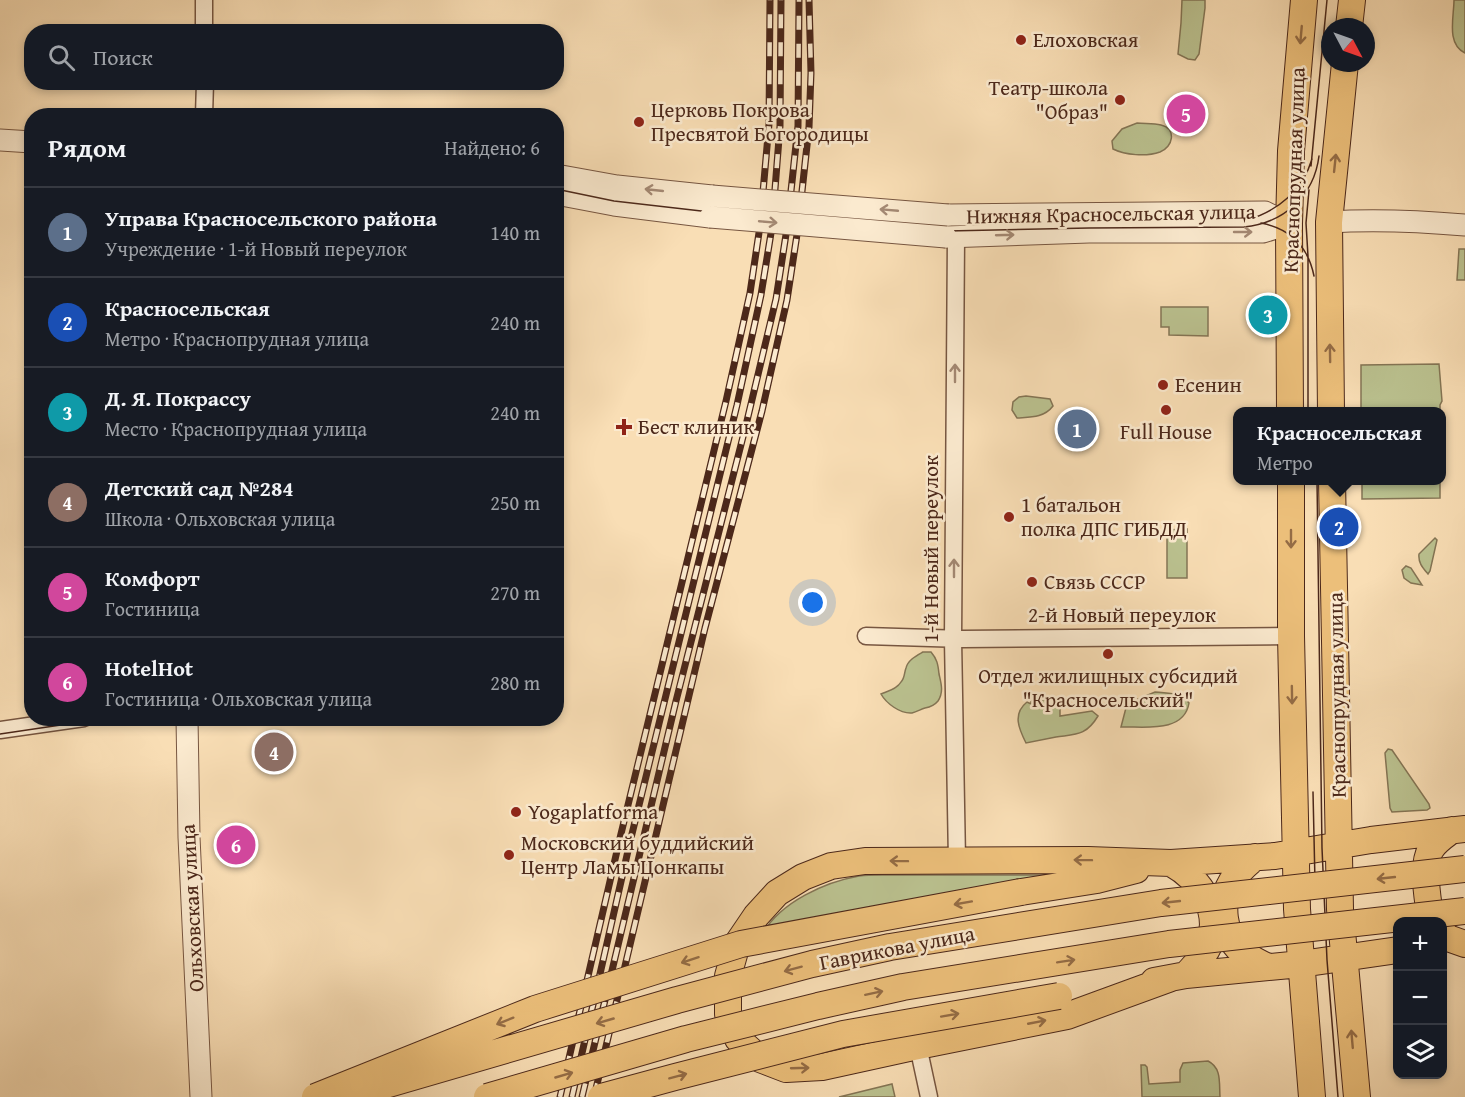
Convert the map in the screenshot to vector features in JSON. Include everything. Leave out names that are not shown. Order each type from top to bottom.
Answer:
[{"type":"main road","name":"Краснопрудная улица","points":[[1290,407],[1288,224],[1291,151],[1304,0]]},
{"type":"main road","points":[[1350,18],[1352,0]]},
{"type":"main road","name":"Краснопрудная улица","points":[[1331,407],[1329,222],[1344,72]]},
{"type":"main road","points":[[1288,224],[1329,222]]},
{"type":"main road","points":[[1291,485],[1295,853],[1297,909],[1312,1097]]},
{"type":"main road","name":"Краснопрудная улица","points":[[1332,485],[1340,909],[1357,1097]]},
{"type":"main road","points":[[315,1097],[535,1009],[741,944],[1097,880],[1167,864],[1183,870],[1202,889],[1209,902],[1212,929],[1209,946],[1199,961],[1179,977],[1067,1016],[822,1067],[786,1069],[760,1059],[738,1039],[728,1014],[728,976],[737,944],[756,916],[777,893],[803,877],[831,866],[865,861],[1088,860],[1167,864],[1295,853],[1459,829]]},
{"type":"main road","points":[[1431,917],[1425,864],[1430,850],[1438,840],[1459,829]]},
{"type":"main road","points":[[1393,838],[1405,844],[1414,853],[1419,865],[1423,917]]},
{"type":"main road","points":[[1256,857],[1231,883],[1225,901],[1225,916],[1227,929],[1234,943],[1242,952],[1266,966]]},
{"type":"main road","name":"Гаврикова улица","points":[[344,1097],[677,1000],[812,964],[890,947],[1161,903],[1465,869]]},
{"type":"main road","name":"Гаврикова улица","points":[[488,1097],[686,1039],[903,987],[1169,944],[1465,911]]},
{"type":"main road","points":[[1447,937],[1465,944]]},
{"type":"main road","points":[[1447,946],[1465,944]]},
{"type":"main road","points":[[602,1097],[843,1034],[1179,977],[1301,964],[1393,951]]},
{"type":"street","points":[[204,0],[204,24]]},
{"type":"street","points":[[204,108],[205,90]]},
{"type":"street","points":[[0,140],[24,142]]},
{"type":"street","name":"Нижняя Красносельская улица","points":[[564,176],[617,186],[712,196],[948,215],[1265,212],[1288,224]]},
{"type":"street","name":"Нижняя Красносельская улица","points":[[564,196],[614,205],[710,217],[951,237],[1089,232],[1263,232],[1288,224]]},
{"type":"street","points":[[1329,222],[1408,220],[1465,225]]},
{"type":"street","name":"1-й Новый переулок","points":[[951,237],[953,639],[957,861]]},
{"type":"street","name":"2-й Новый переулок","points":[[866,636],[953,639],[1291,636]]},
{"type":"street","points":[[0,730],[28,726]]},
{"type":"street","name":"Ольховская улица","points":[[186,726],[198,1092]]},
{"type":"street","points":[[918,1046],[929,1097]]},
{"type":"green space","points":[[1182,0],[1205,0],[1199,54],[1195,60],[1178,54]]},
{"type":"green space","points":[[1454,0],[1465,0],[1465,53],[1459,49],[1453,37]]},
{"type":"green space","points":[[1137,123],[1158,124],[1166,127],[1171,134],[1168,146],[1160,152],[1142,155],[1123,153],[1113,149],[1112,141],[1122,129]]},
{"type":"green space","points":[[1459,249],[1465,249],[1465,280],[1457,280]]},
{"type":"green space","points":[[1161,307],[1208,307],[1208,336],[1169,335],[1169,327],[1161,327]]},
{"type":"green space","points":[[1439,364],[1442,401],[1440,407],[1361,407],[1361,365]]},
{"type":"green space","points":[[1019,397],[1050,399],[1053,406],[1041,415],[1017,418],[1012,410],[1013,402]]},
{"type":"green space","points":[[1362,485],[1440,485],[1440,498],[1362,499]]},
{"type":"green space","points":[[1187,529],[1187,578],[1167,578],[1167,530]]},
{"type":"green space","points":[[1435,538],[1437,540],[1428,574],[1420,563],[1419,554]]},
{"type":"green space","points":[[1406,566],[1411,568],[1422,585],[1411,583],[1404,578],[1402,570]]},
{"type":"green space","points":[[923,652],[931,652],[937,662],[942,688],[940,698],[930,707],[912,713],[903,712],[886,701],[881,694],[892,690],[899,684],[909,663]]},
{"type":"green space","points":[[1155,692],[1182,697],[1189,703],[1186,713],[1171,724],[1121,727],[1128,700],[1136,700]]},
{"type":"green space","points":[[1031,700],[1060,700],[1060,716],[1092,711],[1098,716],[1094,723],[1080,733],[1026,743],[1019,727],[1018,717],[1022,707],[1027,702],[1031,704]]},
{"type":"green space","points":[[1388,749],[1392,750],[1430,808],[1392,812],[1385,753]]},
{"type":"green space","points":[[1095,875],[763,933],[781,912],[805,895],[832,883],[859,876]]},
{"type":"green space","points":[[1208,1061],[1218,1072],[1220,1097],[1142,1097],[1141,1065],[1147,1067],[1149,1084],[1180,1082],[1180,1070],[1183,1063]]},
{"type":"green space","points":[[892,1084],[895,1097],[839,1097]]},
{"type":"tram line","points":[[1311,166],[1327,0]]},
{"type":"tram line","points":[[564,191],[614,201],[710,212],[947,231],[1244,227],[1272,220],[1295,205],[1311,183],[1319,156]]},
{"type":"tram line","points":[[1247,220],[1269,211],[1288,198],[1296,190],[1312,159]]},
{"type":"tram line","points":[[1308,407],[1306,223],[1309,190]]},
{"type":"tram line","points":[[1261,223],[1281,230],[1296,240],[1303,248],[1314,276]]},
{"type":"tram line","points":[[1317,485],[1322,848],[1327,960],[1338,1097]]},
{"type":"tram line","points":[[0,734],[54,726]]},
{"type":"tram line","points":[[1313,792],[1315,882]]},
{"type":"railway","points":[[560,1097],[750,293],[760,226],[769,124],[770,0]]},
{"type":"railway","points":[[572,1097],[630,842],[737,405],[761,295],[772,227],[780,126],[781,0]]},
{"type":"railway","points":[[582,1097],[676,701],[776,299],[787,228],[798,126],[799,0]]},
{"type":"railway","points":[[594,1097],[705,628],[762,411],[787,300],[798,228],[809,127],[811,73],[809,0]]},
{"type":"place","name":"Елоховская","points":[[1021,40]]},
{"type":"place","name":"Театр-школа \"Образ\"","points":[[1120,100]]},
{"type":"place","name":"Комфорт","points":[[1186,114]]},
{"type":"place","name":"Церковь Покрова Пресвятой Богородицы","points":[[639,122]]},
{"type":"place","name":"Д. Я. Покрассу","points":[[1268,315]]},
{"type":"place","name":"Есенин","points":[[1163,385]]},
{"type":"place","name":"Full House","points":[[1166,410]]},
{"type":"place","name":"Бест клиник","points":[[624,427]]},
{"type":"place","name":"Управа Красносельского района","points":[[1077,429]]},
{"type":"place","name":"1 батальон полка ДПС ГИБДД","points":[[1009,517]]},
{"type":"place","name":"Красносельская","points":[[1339,527]]},
{"type":"place","name":"Связь СССР","points":[[1032,582]]},
{"type":"place","name":"Отдел жилищных субсидий \"Красносельский\"","points":[[1108,654]]},
{"type":"place","name":"Детский сад №284","points":[[274,752]]},
{"type":"place","name":"Yogaplatforma","points":[[516,812]]},
{"type":"place","name":"HotelHot","points":[[236,845]]},
{"type":"place","name":"Московский буддийский Центр Ламы Цонкапы","points":[[509,855]]}]
